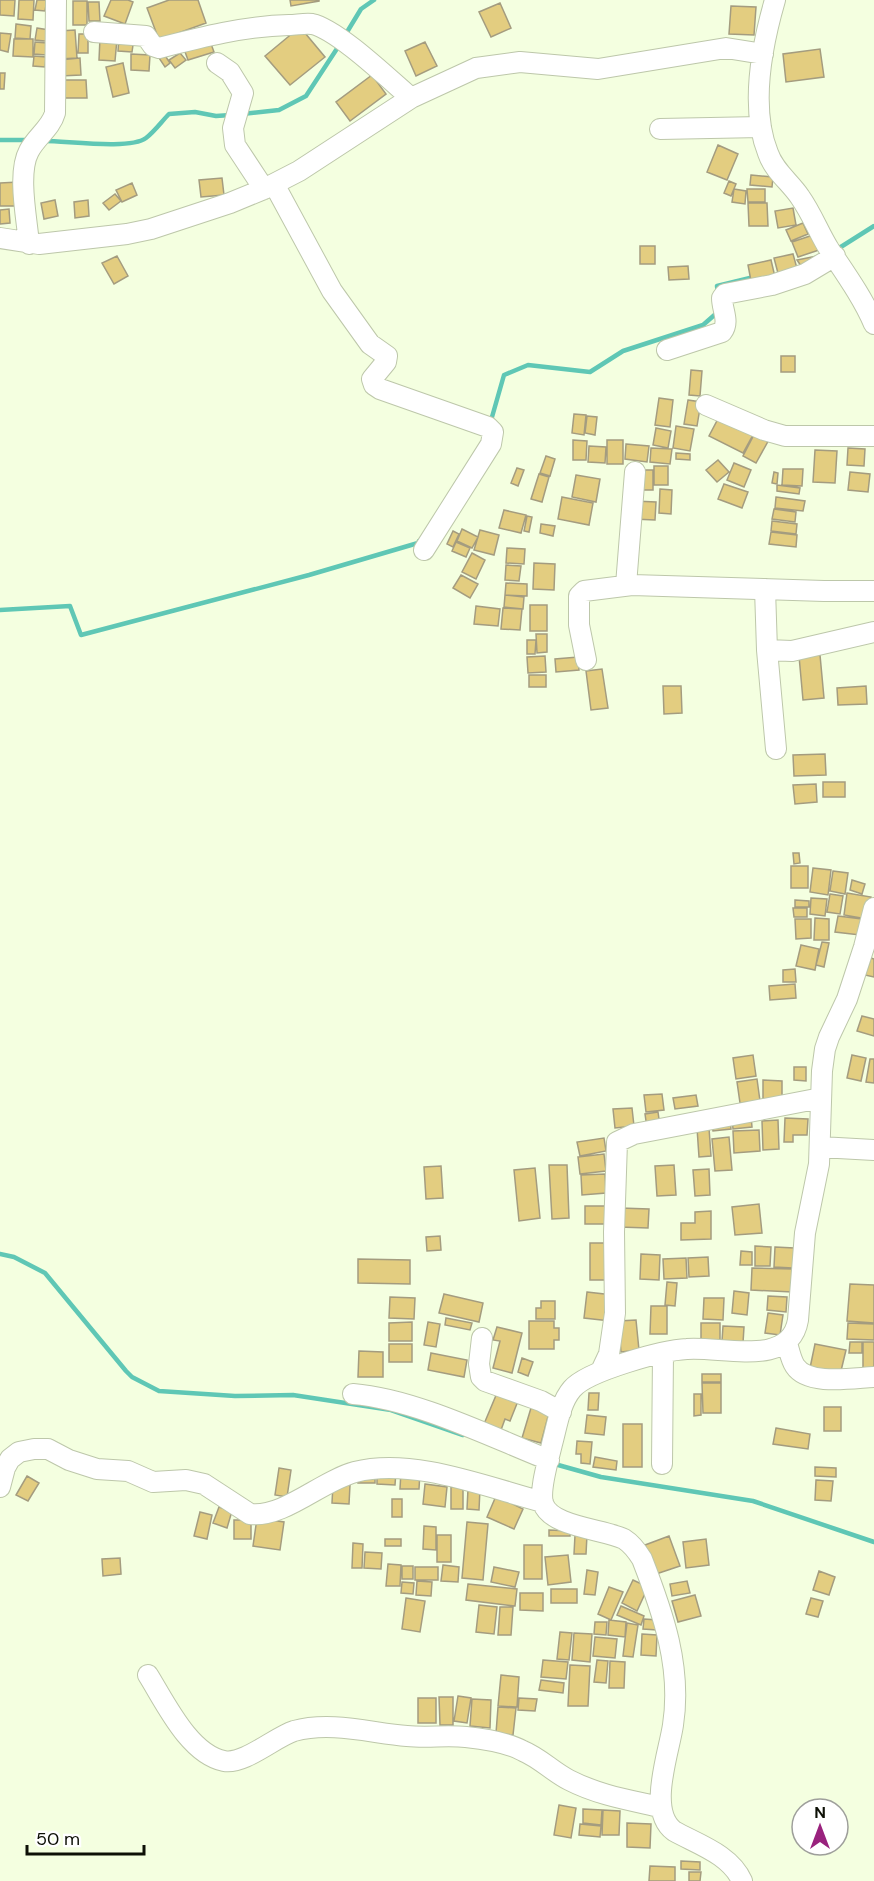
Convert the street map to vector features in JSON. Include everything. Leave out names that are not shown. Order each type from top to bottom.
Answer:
[{"type":"street","points":[[29,244],[25,167],[27,154],[53,121],[55,113],[56,0]]},
{"type":"street","points":[[775,0],[763,54],[759,107],[761,128],[772,163],[799,195],[813,217],[874,324]]},
{"type":"street","points":[[94,32],[146,36],[153,46],[159,48],[213,34],[272,25],[312,24],[330,32],[411,98]]},
{"type":"street","points":[[0,238],[29,244],[139,232],[230,202],[269,187],[299,171],[411,98],[476,68],[520,62],[598,69],[714,49],[736,48],[763,54]]},
{"type":"street","points":[[218,63],[230,72],[243,93],[232,128],[235,145],[269,187],[332,291],[370,344],[387,356],[386,362],[372,379],[374,385],[488,428],[493,432],[490,444],[424,550]]},
{"type":"street","points":[[660,129],[761,128]]},
{"type":"street","points":[[667,350],[722,332],[726,322],[722,298],[726,294],[772,285],[806,274],[832,253]]},
{"type":"street","points":[[706,405],[764,430],[785,436],[874,436]]},
{"type":"street","points":[[626,585],[635,472]]},
{"type":"street","points":[[586,660],[579,625],[579,596],[584,591],[626,585],[874,591]]},
{"type":"street","points":[[765,589],[767,650],[776,749]]},
{"type":"street","points":[[767,650],[792,651],[874,632]]},
{"type":"street","points":[[742,1881],[718,1855],[668,1827],[660,1807],[675,1713],[675,1671],[669,1643],[647,1572],[637,1550],[616,1536],[558,1518],[548,1512],[543,1502],[543,1488],[567,1396],[574,1387],[592,1374],[688,1349],[765,1350],[787,1343],[794,1335],[798,1320],[803,1250],[810,1200],[819,1164],[822,1071],[829,1037],[869,950],[874,908]]},
{"type":"street","points":[[601,1371],[609,1354],[615,1312],[614,1232],[618,1142],[634,1134],[821,1098]]},
{"type":"street","points":[[820,1147],[874,1150]]},
{"type":"street","points":[[482,1338],[479,1364],[481,1377],[485,1381],[542,1401],[561,1412]]},
{"type":"street","points":[[787,1343],[794,1365],[809,1376],[826,1380],[874,1377]]},
{"type":"street","points":[[662,1464],[663,1354]]},
{"type":"street","points":[[353,1394],[372,1396],[412,1407],[549,1460]]},
{"type":"street","points":[[0,1487],[10,1459],[19,1452],[41,1449],[55,1451],[69,1460],[91,1468],[128,1472],[153,1482],[186,1480],[204,1484],[250,1514],[258,1515],[281,1507],[335,1479],[372,1468],[426,1471],[543,1502]]},
{"type":"street","points":[[148,1675],[177,1721],[197,1746],[214,1758],[227,1762],[242,1758],[284,1735],[312,1729],[373,1731],[408,1736],[464,1737],[483,1739],[523,1750],[569,1780],[594,1792],[660,1807]]},
{"type":"building","points":[[0,0],[15,0],[14,16],[0,15]]},
{"type":"building","points":[[19,0],[34,0],[33,20],[18,19]]},
{"type":"building","points":[[37,0],[47,0],[45,11],[35,10]]},
{"type":"building","points":[[111,0],[133,2],[125,24],[104,16]]},
{"type":"building","points":[[169,0],[198,0],[206,23],[159,40],[147,8]]},
{"type":"building","points":[[290,0],[319,0],[319,1],[291,6]]},
{"type":"building","points":[[73,1],[87,1],[87,25],[73,25]]},
{"type":"building","points":[[88,2],[99,2],[100,21],[89,21]]},
{"type":"building","points":[[500,3],[511,28],[491,37],[479,12]]},
{"type":"building","points":[[731,6],[756,7],[754,35],[729,34]]},
{"type":"building","points":[[16,24],[31,26],[30,39],[15,38]]},
{"type":"building","points":[[300,27],[325,57],[290,85],[265,56]]},
{"type":"building","points":[[37,28],[55,31],[54,42],[35,40]]},
{"type":"building","points":[[75,30],[77,58],[59,59],[58,31]]},
{"type":"building","points":[[0,33],[11,34],[8,52],[0,50]]},
{"type":"building","points":[[79,34],[88,34],[88,53],[78,53]]},
{"type":"building","points":[[119,37],[134,38],[132,52],[118,51]]},
{"type":"building","points":[[100,38],[117,39],[115,61],[99,60]]},
{"type":"building","points":[[14,39],[33,39],[33,57],[13,56]]},
{"type":"building","points":[[210,41],[214,52],[188,60],[184,49]]},
{"type":"building","points":[[35,42],[47,43],[46,55],[34,54]]},
{"type":"building","points":[[425,42],[437,66],[416,76],[405,51]]},
{"type":"building","points":[[820,49],[824,77],[786,82],[783,54]]},
{"type":"building","points":[[180,53],[186,60],[175,68],[169,60]]},
{"type":"building","points":[[131,54],[150,55],[149,71],[131,70]]},
{"type":"building","points":[[164,54],[170,63],[165,67],[159,58]]},
{"type":"building","points":[[34,56],[46,57],[45,67],[33,66]]},
{"type":"building","points":[[80,58],[81,75],[60,76],[59,60]]},
{"type":"building","points":[[123,63],[129,93],[113,97],[106,67]]},
{"type":"building","points":[[0,73],[5,73],[4,89],[0,89]]},
{"type":"building","points":[[372,75],[386,94],[350,121],[336,102]]},
{"type":"building","points":[[62,80],[86,80],[87,98],[62,98]]},
{"type":"building","points":[[718,145],[738,154],[727,180],[707,172]]},
{"type":"building","points":[[751,175],[773,177],[772,187],[750,185]]},
{"type":"building","points":[[222,178],[224,195],[201,197],[199,180]]},
{"type":"building","points":[[729,181],[736,184],[731,196],[724,193]]},
{"type":"building","points":[[18,182],[19,206],[0,206],[0,183]]},
{"type":"building","points":[[132,183],[137,195],[122,202],[116,190]]},
{"type":"building","points":[[734,189],[746,191],[745,204],[732,202]]},
{"type":"building","points":[[747,189],[765,189],[765,202],[748,202]]},
{"type":"building","points":[[115,194],[121,201],[109,210],[103,203]]},
{"type":"building","points":[[55,200],[58,216],[44,219],[41,203]]},
{"type":"building","points":[[88,200],[89,216],[75,218],[74,202]]},
{"type":"building","points":[[748,203],[767,203],[768,226],[749,226]]},
{"type":"building","points":[[793,208],[796,225],[778,228],[775,211]]},
{"type":"building","points":[[9,209],[10,223],[0,224],[0,210]]},
{"type":"building","points":[[803,223],[808,234],[791,241],[786,230]]},
{"type":"building","points":[[813,235],[819,250],[798,257],[792,242]]},
{"type":"building","points":[[640,246],[655,246],[655,264],[640,264]]},
{"type":"building","points":[[793,254],[798,272],[779,277],[774,258]]},
{"type":"building","points":[[117,256],[128,276],[114,284],[102,263]]},
{"type":"building","points":[[817,256],[801,266],[797,260]]},
{"type":"building","points":[[771,260],[775,277],[751,281],[748,265]]},
{"type":"building","points":[[688,266],[689,279],[669,280],[668,267]]},
{"type":"building","points":[[781,356],[795,356],[795,372],[781,372]]},
{"type":"building","points":[[691,370],[702,371],[700,396],[689,395]]},
{"type":"building","points":[[659,398],[673,400],[670,427],[655,425]]},
{"type":"building","points":[[688,400],[701,402],[697,426],[684,424]]},
{"type":"building","points":[[574,414],[586,415],[584,435],[572,433]]},
{"type":"building","points":[[720,415],[754,433],[743,453],[709,436]]},
{"type":"building","points":[[587,416],[597,417],[595,435],[585,433]]},
{"type":"building","points":[[676,426],[694,429],[690,451],[673,448]]},
{"type":"building","points":[[656,428],[671,431],[668,448],[653,445]]},
{"type":"building","points":[[757,429],[771,436],[756,463],[743,456]]},
{"type":"building","points":[[573,440],[587,441],[586,460],[573,460]]},
{"type":"building","points":[[607,440],[623,440],[623,464],[607,464]]},
{"type":"building","points":[[626,444],[649,446],[647,462],[625,459]]},
{"type":"building","points":[[589,446],[606,447],[605,463],[588,462]]},
{"type":"building","points":[[651,448],[672,449],[670,464],[650,462]]},
{"type":"building","points":[[848,448],[865,449],[864,466],[847,465]]},
{"type":"building","points":[[815,450],[837,451],[835,483],[813,482]]},
{"type":"building","points":[[676,453],[690,454],[690,460],[676,459]]},
{"type":"building","points":[[546,456],[555,459],[550,476],[540,473]]},
{"type":"building","points":[[718,460],[729,472],[717,482],[706,470]]},
{"type":"building","points":[[734,463],[751,470],[744,487],[727,480]]},
{"type":"building","points":[[654,466],[668,466],[668,485],[654,485]]},
{"type":"building","points":[[517,468],[524,470],[518,486],[511,483]]},
{"type":"building","points":[[783,469],[803,469],[802,486],[782,485]]},
{"type":"building","points":[[640,470],[653,470],[653,490],[640,490]]},
{"type":"building","points":[[774,472],[778,473],[777,484],[772,483]]},
{"type":"building","points":[[850,472],[870,474],[868,492],[848,490]]},
{"type":"building","points":[[539,474],[549,477],[542,502],[531,499]]},
{"type":"building","points":[[576,475],[600,479],[596,502],[572,497]]},
{"type":"building","points":[[724,484],[748,492],[742,508],[718,499]]},
{"type":"building","points":[[777,485],[800,488],[799,494],[777,491]]},
{"type":"building","points":[[660,489],[672,490],[671,514],[659,513]]},
{"type":"building","points":[[562,497],[593,503],[589,525],[558,519]]},
{"type":"building","points":[[776,497],[805,501],[803,511],[775,508]]},
{"type":"building","points":[[634,501],[656,502],[655,520],[633,519]]},
{"type":"building","points":[[774,509],[796,512],[795,522],[772,519]]},
{"type":"building","points":[[504,510],[526,515],[521,533],[499,528]]},
{"type":"building","points":[[527,516],[532,517],[529,532],[524,531]]},
{"type":"building","points":[[772,521],[797,524],[796,534],[771,531]]},
{"type":"building","points":[[541,524],[555,526],[553,536],[540,533]]},
{"type":"building","points":[[462,529],[478,537],[472,548],[457,541]]},
{"type":"building","points":[[480,530],[499,535],[494,555],[474,550]]},
{"type":"building","points":[[453,531],[459,534],[453,547],[447,544]]},
{"type":"building","points":[[771,532],[797,535],[796,547],[769,544]]},
{"type":"building","points":[[456,542],[470,548],[466,557],[452,551]]},
{"type":"building","points":[[507,548],[525,549],[524,564],[506,563]]},
{"type":"building","points":[[472,553],[485,560],[476,579],[462,572]]},
{"type":"building","points":[[534,563],[555,564],[554,590],[533,589]]},
{"type":"building","points":[[506,565],[521,566],[519,581],[505,580]]},
{"type":"building","points":[[461,575],[478,584],[470,598],[453,588]]},
{"type":"building","points":[[506,583],[527,584],[527,596],[505,595]]},
{"type":"building","points":[[505,595],[524,597],[523,609],[504,607]]},
{"type":"building","points":[[530,605],[547,605],[547,631],[530,631]]},
{"type":"building","points":[[476,606],[500,609],[498,626],[474,624]]},
{"type":"building","points":[[503,608],[522,609],[520,630],[501,629]]},
{"type":"building","points":[[536,634],[547,634],[547,652],[537,653]]},
{"type":"building","points":[[527,640],[536,640],[535,654],[527,654]]},
{"type":"building","points":[[820,655],[824,698],[803,700],[799,656]]},
{"type":"building","points":[[545,656],[546,672],[528,673],[527,657]]},
{"type":"building","points":[[578,657],[579,670],[556,672],[555,659]]},
{"type":"building","points":[[602,669],[608,708],[591,710],[586,671]]},
{"type":"building","points":[[529,675],[546,675],[546,687],[529,687]]},
{"type":"building","points":[[663,686],[681,686],[682,713],[664,714]]},
{"type":"building","points":[[866,686],[867,704],[838,705],[837,688]]},
{"type":"building","points":[[825,754],[826,775],[794,776],[793,755]]},
{"type":"building","points":[[823,782],[845,782],[845,797],[823,797]]},
{"type":"building","points":[[816,784],[817,802],[795,804],[793,785]]},
{"type":"building","points":[[793,853],[799,853],[800,863],[794,864]]},
{"type":"building","points":[[791,866],[808,866],[808,888],[791,888]]},
{"type":"building","points":[[813,868],[831,870],[828,895],[810,892]]},
{"type":"building","points":[[833,871],[848,873],[845,894],[830,891]]},
{"type":"building","points":[[852,880],[865,884],[862,894],[850,890]]},
{"type":"building","points":[[847,893],[871,897],[867,919],[844,915]]},
{"type":"building","points":[[830,894],[843,896],[840,914],[827,912]]},
{"type":"building","points":[[811,898],[827,899],[825,916],[810,914]]},
{"type":"building","points":[[795,900],[809,901],[809,907],[795,907]]},
{"type":"building","points":[[793,908],[807,908],[807,917],[794,917]]},
{"type":"building","points":[[838,916],[862,919],[860,935],[835,932]]},
{"type":"building","points":[[815,918],[829,919],[829,940],[814,940]]},
{"type":"building","points":[[795,919],[811,919],[811,938],[796,939]]},
{"type":"building","points":[[822,942],[829,943],[824,967],[816,965]]},
{"type":"building","points":[[801,945],[819,949],[815,970],[796,966]]},
{"type":"building","points":[[871,958],[874,959],[874,977],[865,975]]},
{"type":"building","points":[[795,969],[796,982],[783,982],[783,970]]},
{"type":"building","points":[[795,984],[796,998],[770,1000],[769,986]]},
{"type":"building","points":[[862,1016],[874,1019],[874,1036],[857,1031]]},
{"type":"building","points":[[753,1055],[756,1076],[736,1079],[733,1058]]},
{"type":"building","points":[[852,1055],[866,1058],[861,1081],[847,1078]]},
{"type":"building","points":[[870,1059],[874,1059],[874,1083],[866,1082]]},
{"type":"building","points":[[794,1067],[806,1067],[806,1081],[794,1080]]},
{"type":"building","points":[[757,1079],[760,1101],[740,1103],[737,1082]]},
{"type":"building","points":[[763,1080],[782,1081],[782,1101],[763,1100]]},
{"type":"building","points":[[662,1094],[664,1110],[646,1112],[644,1095]]},
{"type":"building","points":[[696,1095],[698,1106],[675,1109],[673,1098]]},
{"type":"building","points":[[632,1108],[634,1126],[615,1128],[613,1109]]},
{"type":"building","points":[[658,1112],[660,1126],[647,1128],[645,1114]]},
{"type":"building","points":[[751,1116],[752,1127],[733,1129],[732,1118]]},
{"type":"building","points":[[785,1118],[808,1119],[807,1135],[793,1135],[793,1142],[784,1142]]},
{"type":"building","points":[[730,1119],[731,1129],[713,1131],[711,1121]]},
{"type":"building","points":[[778,1120],[779,1149],[763,1150],[762,1121]]},
{"type":"building","points":[[697,1128],[709,1128],[711,1156],[699,1157]]},
{"type":"building","points":[[759,1130],[760,1151],[734,1153],[733,1131]]},
{"type":"building","points":[[729,1137],[732,1170],[715,1171],[712,1139]]},
{"type":"building","points":[[604,1138],[606,1151],[580,1156],[577,1142]]},
{"type":"building","points":[[604,1154],[606,1171],[580,1174],[578,1157]]},
{"type":"building","points":[[549,1165],[567,1165],[569,1218],[552,1219]]},
{"type":"building","points":[[674,1165],[676,1195],[657,1196],[655,1166]]},
{"type":"building","points":[[441,1166],[443,1198],[426,1199],[424,1167]]},
{"type":"building","points":[[535,1168],[540,1218],[519,1221],[514,1170]]},
{"type":"building","points":[[709,1169],[710,1195],[695,1196],[693,1170]]},
{"type":"building","points":[[605,1174],[606,1193],[582,1195],[581,1175]]},
{"type":"building","points":[[759,1204],[762,1233],[735,1235],[732,1207]]},
{"type":"building","points":[[585,1206],[611,1206],[611,1224],[585,1224]]},
{"type":"building","points":[[620,1208],[649,1209],[648,1228],[619,1227]]},
{"type":"building","points":[[711,1211],[711,1239],[681,1240],[681,1223],[695,1223],[695,1212]]},
{"type":"building","points":[[440,1236],[441,1250],[427,1251],[426,1237]]},
{"type":"building","points":[[590,1243],[612,1243],[611,1280],[590,1280]]},
{"type":"building","points":[[755,1246],[771,1247],[770,1266],[755,1266]]},
{"type":"building","points":[[775,1247],[794,1248],[793,1268],[774,1267]]},
{"type":"building","points":[[741,1251],[752,1252],[752,1265],[740,1265]]},
{"type":"building","points":[[641,1254],[660,1255],[659,1280],[640,1279]]},
{"type":"building","points":[[708,1257],[709,1276],[689,1277],[688,1258]]},
{"type":"building","points":[[686,1258],[687,1278],[664,1279],[663,1259]]},
{"type":"building","points":[[358,1259],[410,1260],[410,1284],[358,1283]]},
{"type":"building","points":[[752,1268],[793,1269],[792,1292],[751,1290]]},
{"type":"building","points":[[667,1282],[677,1283],[675,1306],[665,1305]]},
{"type":"building","points":[[850,1284],[874,1285],[874,1323],[847,1321]]},
{"type":"building","points":[[734,1291],[749,1293],[747,1315],[732,1313]]},
{"type":"building","points":[[587,1292],[613,1295],[610,1321],[584,1318]]},
{"type":"building","points":[[444,1294],[483,1303],[479,1322],[439,1313]]},
{"type":"building","points":[[768,1296],[787,1297],[786,1312],[767,1310]]},
{"type":"building","points":[[390,1297],[415,1298],[414,1319],[389,1318]]},
{"type":"building","points":[[704,1298],[724,1298],[723,1320],[703,1319]]},
{"type":"building","points":[[541,1301],[555,1301],[555,1319],[536,1319],[536,1308],[541,1308]]},
{"type":"building","points":[[651,1306],[667,1306],[667,1334],[650,1334]]},
{"type":"building","points":[[768,1313],[783,1315],[780,1335],[765,1333]]},
{"type":"building","points":[[446,1318],[472,1323],[470,1330],[445,1325]]},
{"type":"building","points":[[636,1320],[639,1350],[621,1352],[618,1321]]},
{"type":"building","points":[[529,1321],[554,1321],[554,1328],[559,1328],[559,1340],[554,1340],[554,1349],[529,1349]]},
{"type":"building","points":[[412,1322],[412,1341],[389,1341],[389,1323]]},
{"type":"building","points":[[428,1322],[440,1324],[436,1347],[424,1345]]},
{"type":"building","points":[[701,1323],[720,1323],[720,1343],[701,1343]]},
{"type":"building","points":[[848,1323],[874,1324],[874,1340],[847,1339]]},
{"type":"building","points":[[723,1326],[744,1327],[743,1343],[722,1341]]},
{"type":"building","points":[[497,1327],[522,1333],[512,1373],[493,1368],[500,1341],[493,1340]]},
{"type":"building","points":[[850,1342],[862,1342],[862,1353],[849,1353]]},
{"type":"building","points":[[863,1342],[874,1342],[874,1371],[863,1371]]},
{"type":"building","points":[[389,1344],[412,1344],[412,1362],[389,1362]]},
{"type":"building","points":[[815,1344],[846,1350],[840,1375],[810,1368]]},
{"type":"building","points":[[359,1351],[383,1352],[383,1377],[358,1377]]},
{"type":"building","points":[[431,1353],[467,1360],[464,1377],[428,1370]]},
{"type":"building","points":[[522,1358],[533,1362],[528,1376],[518,1372]]},
{"type":"building","points":[[702,1374],[721,1374],[721,1382],[702,1382]]},
{"type":"building","points":[[702,1383],[721,1383],[721,1413],[703,1413]]},
{"type":"building","points":[[497,1393],[518,1401],[510,1421],[505,1419],[501,1430],[484,1424]]},
{"type":"building","points":[[589,1393],[599,1393],[598,1410],[588,1410]]},
{"type":"building","points":[[694,1394],[701,1394],[701,1415],[694,1416]]},
{"type":"building","points":[[824,1407],[841,1407],[841,1431],[824,1431]]},
{"type":"building","points":[[531,1408],[549,1413],[541,1443],[522,1438]]},
{"type":"building","points":[[587,1415],[606,1417],[604,1435],[585,1433]]},
{"type":"building","points":[[623,1424],[642,1424],[642,1467],[623,1467]]},
{"type":"building","points":[[776,1428],[810,1434],[808,1449],[773,1444]]},
{"type":"building","points":[[577,1441],[592,1442],[590,1464],[581,1463],[581,1454],[576,1454]]},
{"type":"building","points":[[595,1457],[617,1461],[616,1470],[593,1467]]},
{"type":"building","points":[[815,1467],[836,1468],[836,1477],[815,1476]]},
{"type":"building","points":[[279,1468],[291,1470],[287,1497],[275,1495]]},
{"type":"building","points":[[377,1471],[396,1471],[395,1485],[377,1484]]},
{"type":"building","points":[[401,1471],[420,1472],[419,1489],[400,1489]]},
{"type":"building","points":[[358,1473],[375,1474],[375,1483],[358,1483]]},
{"type":"building","points":[[27,1476],[39,1483],[28,1501],[16,1495]]},
{"type":"building","points":[[816,1480],[833,1481],[831,1501],[815,1500]]},
{"type":"building","points":[[333,1484],[350,1485],[349,1504],[332,1503]]},
{"type":"building","points":[[425,1484],[447,1487],[445,1507],[423,1504]]},
{"type":"building","points":[[451,1487],[463,1488],[463,1509],[451,1509]]},
{"type":"building","points":[[468,1489],[480,1489],[479,1510],[467,1509]]},
{"type":"building","points":[[496,1496],[523,1509],[514,1529],[487,1517]]},
{"type":"building","points":[[392,1499],[402,1499],[402,1517],[392,1517]]},
{"type":"building","points":[[219,1507],[232,1511],[227,1528],[213,1523]]},
{"type":"building","points":[[200,1512],[212,1515],[207,1539],[194,1536]]},
{"type":"building","points":[[257,1518],[284,1522],[280,1550],[253,1546]]},
{"type":"building","points":[[234,1520],[251,1520],[251,1539],[234,1539]]},
{"type":"building","points":[[467,1522],[488,1524],[483,1580],[462,1578]]},
{"type":"building","points":[[424,1526],[436,1527],[436,1550],[423,1549]]},
{"type":"building","points":[[549,1530],[570,1531],[570,1536],[549,1536]]},
{"type":"building","points":[[437,1535],[451,1535],[451,1562],[437,1562]]},
{"type":"building","points":[[575,1535],[587,1535],[586,1554],[574,1554]]},
{"type":"building","points":[[669,1536],[680,1566],[656,1574],[645,1545]]},
{"type":"building","points":[[385,1539],[401,1539],[401,1546],[385,1546]]},
{"type":"building","points":[[706,1539],[709,1565],[686,1568],[683,1542]]},
{"type":"building","points":[[353,1543],[363,1544],[362,1568],[352,1568]]},
{"type":"building","points":[[524,1545],[542,1545],[542,1579],[524,1579]]},
{"type":"building","points":[[365,1552],[382,1553],[381,1569],[364,1568]]},
{"type":"building","points":[[568,1555],[571,1582],[548,1585],[545,1557]]},
{"type":"building","points":[[120,1558],[121,1574],[103,1576],[102,1559]]},
{"type":"building","points":[[388,1564],[401,1565],[400,1586],[386,1586]]},
{"type":"building","points":[[443,1565],[459,1567],[458,1582],[441,1581]]},
{"type":"building","points":[[402,1566],[413,1566],[413,1579],[402,1579]]},
{"type":"building","points":[[415,1567],[438,1567],[438,1580],[415,1580]]},
{"type":"building","points":[[494,1567],[519,1572],[515,1587],[491,1582]]},
{"type":"building","points":[[587,1570],[598,1572],[595,1595],[584,1594]]},
{"type":"building","points":[[819,1571],[835,1577],[829,1595],[813,1590]]},
{"type":"building","points":[[633,1580],[648,1587],[637,1611],[622,1603]]},
{"type":"building","points":[[417,1581],[432,1582],[431,1596],[416,1595]]},
{"type":"building","points":[[687,1581],[690,1593],[672,1596],[670,1584]]},
{"type":"building","points":[[402,1582],[414,1583],[413,1594],[401,1593]]},
{"type":"building","points":[[468,1584],[517,1589],[515,1606],[466,1600]]},
{"type":"building","points":[[609,1587],[623,1592],[611,1620],[598,1614]]},
{"type":"building","points":[[551,1589],[577,1589],[577,1603],[551,1603]]},
{"type":"building","points":[[520,1593],[543,1593],[543,1611],[520,1610]]},
{"type":"building","points":[[695,1595],[701,1616],[678,1622],[672,1601]]},
{"type":"building","points":[[406,1598],[425,1601],[420,1632],[402,1629]]},
{"type":"building","points":[[811,1598],[823,1601],[818,1617],[806,1614]]},
{"type":"building","points":[[479,1605],[497,1607],[494,1634],[476,1632]]},
{"type":"building","points":[[621,1606],[644,1616],[641,1625],[617,1615]]},
{"type":"building","points":[[500,1607],[513,1607],[511,1635],[498,1635]]},
{"type":"building","points":[[644,1619],[658,1620],[657,1630],[643,1629]]},
{"type":"building","points":[[609,1620],[626,1622],[625,1637],[608,1635]]},
{"type":"building","points":[[595,1622],[607,1622],[606,1635],[594,1634]]},
{"type":"building","points":[[627,1623],[638,1625],[633,1657],[623,1656]]},
{"type":"building","points":[[560,1632],[572,1633],[569,1660],[557,1659]]},
{"type":"building","points":[[574,1633],[592,1634],[590,1662],[572,1660]]},
{"type":"building","points":[[642,1634],[657,1635],[656,1656],[641,1655]]},
{"type":"building","points":[[595,1637],[617,1639],[615,1658],[593,1656]]},
{"type":"building","points":[[543,1660],[568,1662],[566,1679],[541,1677]]},
{"type":"building","points":[[597,1660],[608,1661],[606,1683],[594,1682]]},
{"type":"building","points":[[610,1661],[625,1662],[624,1688],[609,1688]]},
{"type":"building","points":[[570,1665],[590,1666],[588,1706],[568,1706]]},
{"type":"building","points":[[501,1675],[519,1677],[517,1707],[498,1706]]},
{"type":"building","points":[[541,1680],[564,1683],[563,1693],[539,1690]]},
{"type":"building","points":[[458,1696],[471,1698],[467,1723],[454,1721]]},
{"type":"building","points":[[439,1697],[453,1697],[453,1725],[440,1725]]},
{"type":"building","points":[[418,1698],[436,1698],[436,1723],[418,1723]]},
{"type":"building","points":[[519,1698],[537,1699],[535,1711],[518,1710]]},
{"type":"building","points":[[472,1699],[491,1700],[490,1728],[470,1726]]},
{"type":"building","points":[[498,1707],[516,1708],[513,1735],[496,1733]]},
{"type":"building","points":[[559,1805],[576,1808],[571,1838],[554,1835]]},
{"type":"building","points":[[583,1809],[602,1810],[601,1825],[583,1823]]},
{"type":"building","points":[[603,1810],[620,1811],[619,1835],[602,1835]]},
{"type":"building","points":[[627,1823],[651,1824],[650,1848],[627,1847]]},
{"type":"building","points":[[580,1824],[601,1826],[600,1837],[579,1835]]},
{"type":"building","points":[[681,1861],[700,1862],[700,1870],[681,1869]]},
{"type":"building","points":[[650,1866],[675,1867],[675,1881],[649,1881]]},
{"type":"building","points":[[689,1872],[701,1872],[700,1881],[689,1881]]},
{"type":"waterway","points":[[344,37],[361,9],[374,0]]},
{"type":"waterway","points":[[242,114],[279,110],[306,96],[340,44]]},
{"type":"waterway","points":[[45,141],[127,144],[146,138],[169,114],[195,112],[216,116],[231,115]]},
{"type":"waterway","points":[[0,140],[30,140]]},
{"type":"waterway","points":[[836,250],[874,226]]},
{"type":"waterway","points":[[718,294],[717,286],[754,277]]},
{"type":"waterway","points":[[490,424],[504,375],[528,365],[590,372],[623,351],[703,325],[719,311]]},
{"type":"waterway","points":[[0,610],[70,606],[81,635],[309,575],[419,541]]},
{"type":"waterway","points":[[0,1254],[14,1257],[45,1273],[126,1371],[132,1377],[159,1391],[235,1396],[293,1395],[391,1410],[463,1435]]},
{"type":"waterway","points":[[551,1463],[601,1477],[753,1501],[874,1542]]}]
